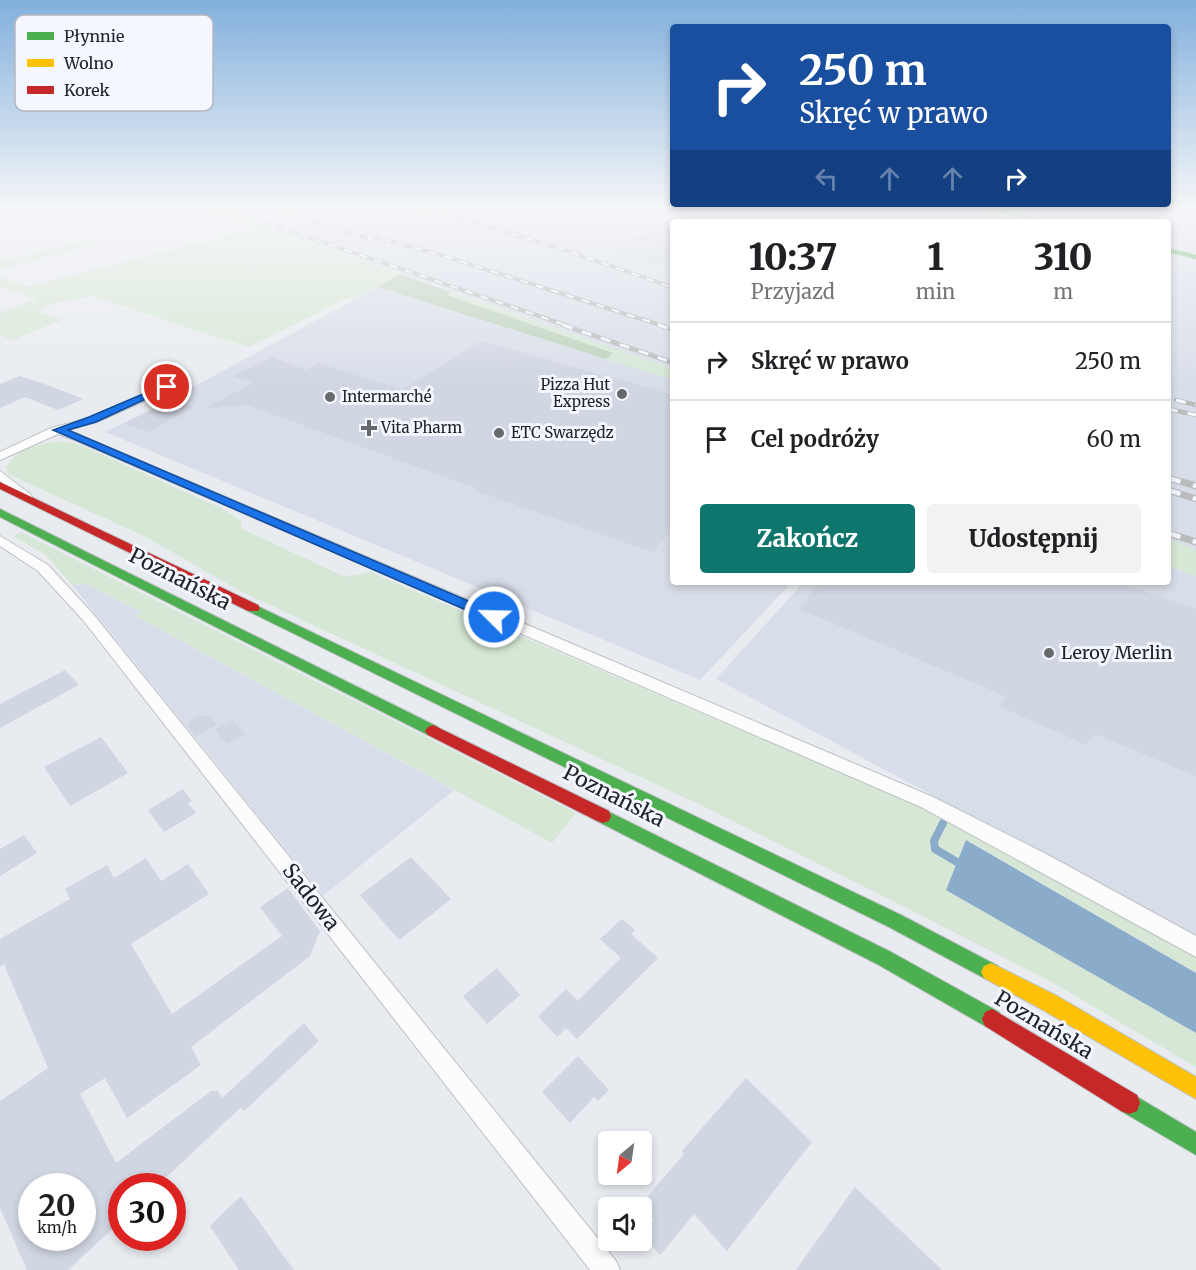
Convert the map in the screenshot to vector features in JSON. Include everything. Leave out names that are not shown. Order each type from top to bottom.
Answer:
[{"type":"main road","name":"Poznańska","points":[[0,485],[885,916],[1050,1003],[1196,1089]]},
{"type":"main road","name":"Poznańska","points":[[0,512],[865,948],[1009,1029],[1196,1144]]},
{"type":"street","points":[[1,455],[58,430],[93,420],[167,387]]},
{"type":"street","points":[[58,430],[927,802],[1041,861],[1196,947]]},
{"type":"street","points":[[0,475],[29,499]]},
{"type":"street","name":"Sadowa","points":[[0,540],[43,568],[88,617],[607,1270]]},
{"type":"shaded area","points":[[384,267],[670,267],[670,368]]},
{"type":"shaded area","points":[[1171,267],[1196,267],[1196,550],[1171,541]]},
{"type":"shaded area","points":[[378,287],[670,379],[670,585],[789,585],[700,680],[105,432]]},
{"type":"shaded area","points":[[1171,567],[1196,576],[1196,937],[716,679],[801,585],[1171,585]]},
{"type":"shaded area","points":[[86,584],[141,612],[136,616],[454,790],[323,896],[72,585]]},
{"type":"green space","points":[[105,267],[381,267],[400,274],[354,300],[348,298],[248,347],[92,296],[54,303],[36,311],[62,320],[12,340],[0,335],[0,313],[37,299],[0,286],[0,277],[27,287]]},
{"type":"green space","points":[[400,274],[451,292],[447,295],[613,353],[606,359],[378,287]]},
{"type":"green space","points":[[451,292],[670,368],[670,379],[606,359],[612,353],[446,295]]},
{"type":"green space","points":[[52,442],[80,445],[221,508],[241,521],[242,529],[345,577],[370,572],[929,810],[1196,955],[1196,973],[967,840],[946,889],[1196,1033],[1196,1067],[1050,981],[707,808],[242,592],[146,537],[8,474],[6,467],[15,456],[32,447]]},
{"type":"green space","points":[[21,532],[576,813],[552,843],[136,616],[141,612],[86,584],[72,585],[46,555],[13,536]]},
{"type":"green space","points":[[1171,541],[1196,550],[1196,576],[1171,567]]},
{"type":"water","points":[[966,840],[1196,973],[1196,1033],[946,890]]},
{"type":"building","name":"ETC Swarzędz","points":[[481,341],[670,394],[670,532],[652,552],[473,490],[475,488],[247,405],[205,408],[254,383],[233,376],[272,357],[306,370],[318,363],[402,390]]},
{"type":"building","points":[[20,376],[83,399],[58,410],[25,397],[0,408],[0,384]]},
{"type":"building","points":[[176,400],[194,407],[147,432],[125,424],[169,401]]},
{"type":"building","name":"Leroy Merlin","points":[[819,585],[1126,585],[1196,609],[1196,776],[1095,734],[1087,745],[1000,707],[1005,696],[799,609]]},
{"type":"building","points":[[65,670],[79,685],[0,728],[0,704]]},
{"type":"building","points":[[198,716],[208,716],[217,725],[196,737],[187,727],[191,720]]},
{"type":"building","points":[[233,720],[245,734],[227,744],[215,730]]},
{"type":"building","points":[[101,737],[128,773],[70,806],[44,767]]},
{"type":"building","points":[[183,789],[192,801],[188,803],[196,813],[164,832],[148,810]]},
{"type":"building","points":[[24,835],[37,853],[0,876],[0,849]]},
{"type":"building","points":[[411,857],[451,899],[399,940],[360,895]]},
{"type":"building","points":[[146,858],[161,881],[188,864],[209,894],[131,944],[172,1014],[282,936],[260,907],[288,888],[320,931],[310,956],[191,1047],[201,1065],[127,1118],[105,1078],[80,1094],[116,1163],[211,1091],[218,1091],[222,1098],[304,1023],[319,1041],[244,1111],[241,1107],[171,1173],[108,1173],[108,1233],[96,1244],[96,1173],[18,1173],[18,1249],[0,1208],[0,1101],[48,1068],[4,964],[0,967],[0,939],[70,899],[65,889],[107,865],[114,878]]},
{"type":"building","points":[[622,919],[635,930],[631,934],[658,958],[577,1039],[566,1028],[557,1037],[538,1016],[566,989],[578,1001],[621,958],[600,939]]},
{"type":"building","points":[[497,968],[520,995],[487,1024],[463,996]]},
{"type":"building","points":[[578,1056],[609,1090],[598,1101],[594,1097],[570,1123],[542,1092]]},
{"type":"building","points":[[746,1078],[812,1142],[727,1251],[694,1214],[660,1255],[652,1246],[652,1222],[654,1220],[652,1197],[647,1197],[684,1154],[682,1151]]},
{"type":"building","points":[[855,1187],[942,1270],[796,1270]]},
{"type":"building","points":[[241,1196],[294,1270],[239,1270],[210,1226]]},
{"type":"building","points":[[19,1251],[89,1251],[68,1270],[27,1270]]},
{"type":"waterway","points":[[943,823],[934,841],[935,849],[957,862]]},
{"type":"railway","points":[[396,267],[568,326]]},
{"type":"railway","points":[[479,267],[663,326]]},
{"type":"railway","points":[[614,267],[670,287]]},
{"type":"railway","points":[[563,325],[670,362]]},
{"type":"railway","points":[[658,325],[670,329]]},
{"type":"railway","points":[[1176,400],[1196,405]]},
{"type":"railway","points":[[1171,410],[1196,415]]},
{"type":"railway","points":[[1171,479],[1196,486]]},
{"type":"railway","points":[[1171,491],[1196,499]]},
{"type":"railway","points":[[1171,534],[1196,542]]},
{"type":"traffic: fast","points":[[0,512],[433,731]]},
{"type":"traffic: fast","points":[[253,608],[895,921],[991,972]]},
{"type":"traffic: fast","points":[[603,816],[884,958],[992,1019]]},
{"type":"traffic: fast","points":[[1129,1103],[1196,1144]]},
{"type":"traffic: slow","points":[[991,972],[1050,1003],[1196,1089]]},
{"type":"traffic: jam","points":[[0,485],[253,608]]},
{"type":"traffic: jam","points":[[433,731],[603,816]]},
{"type":"traffic: jam","points":[[992,1019],[1129,1103]]},
{"type":"place","name":"Pizza Hut Express","points":[[622,394]]},
{"type":"place","name":"Intermarché","points":[[330,397]]},
{"type":"place","name":"Vita Pharm","points":[[369,428]]},
{"type":"place","name":"ETC Swarzędz","points":[[499,433]]},
{"type":"place","name":"Leroy Merlin","points":[[1049,653]]},
{"type":"route","points":[[167,387],[93,420],[58,430],[494,617]]}]
